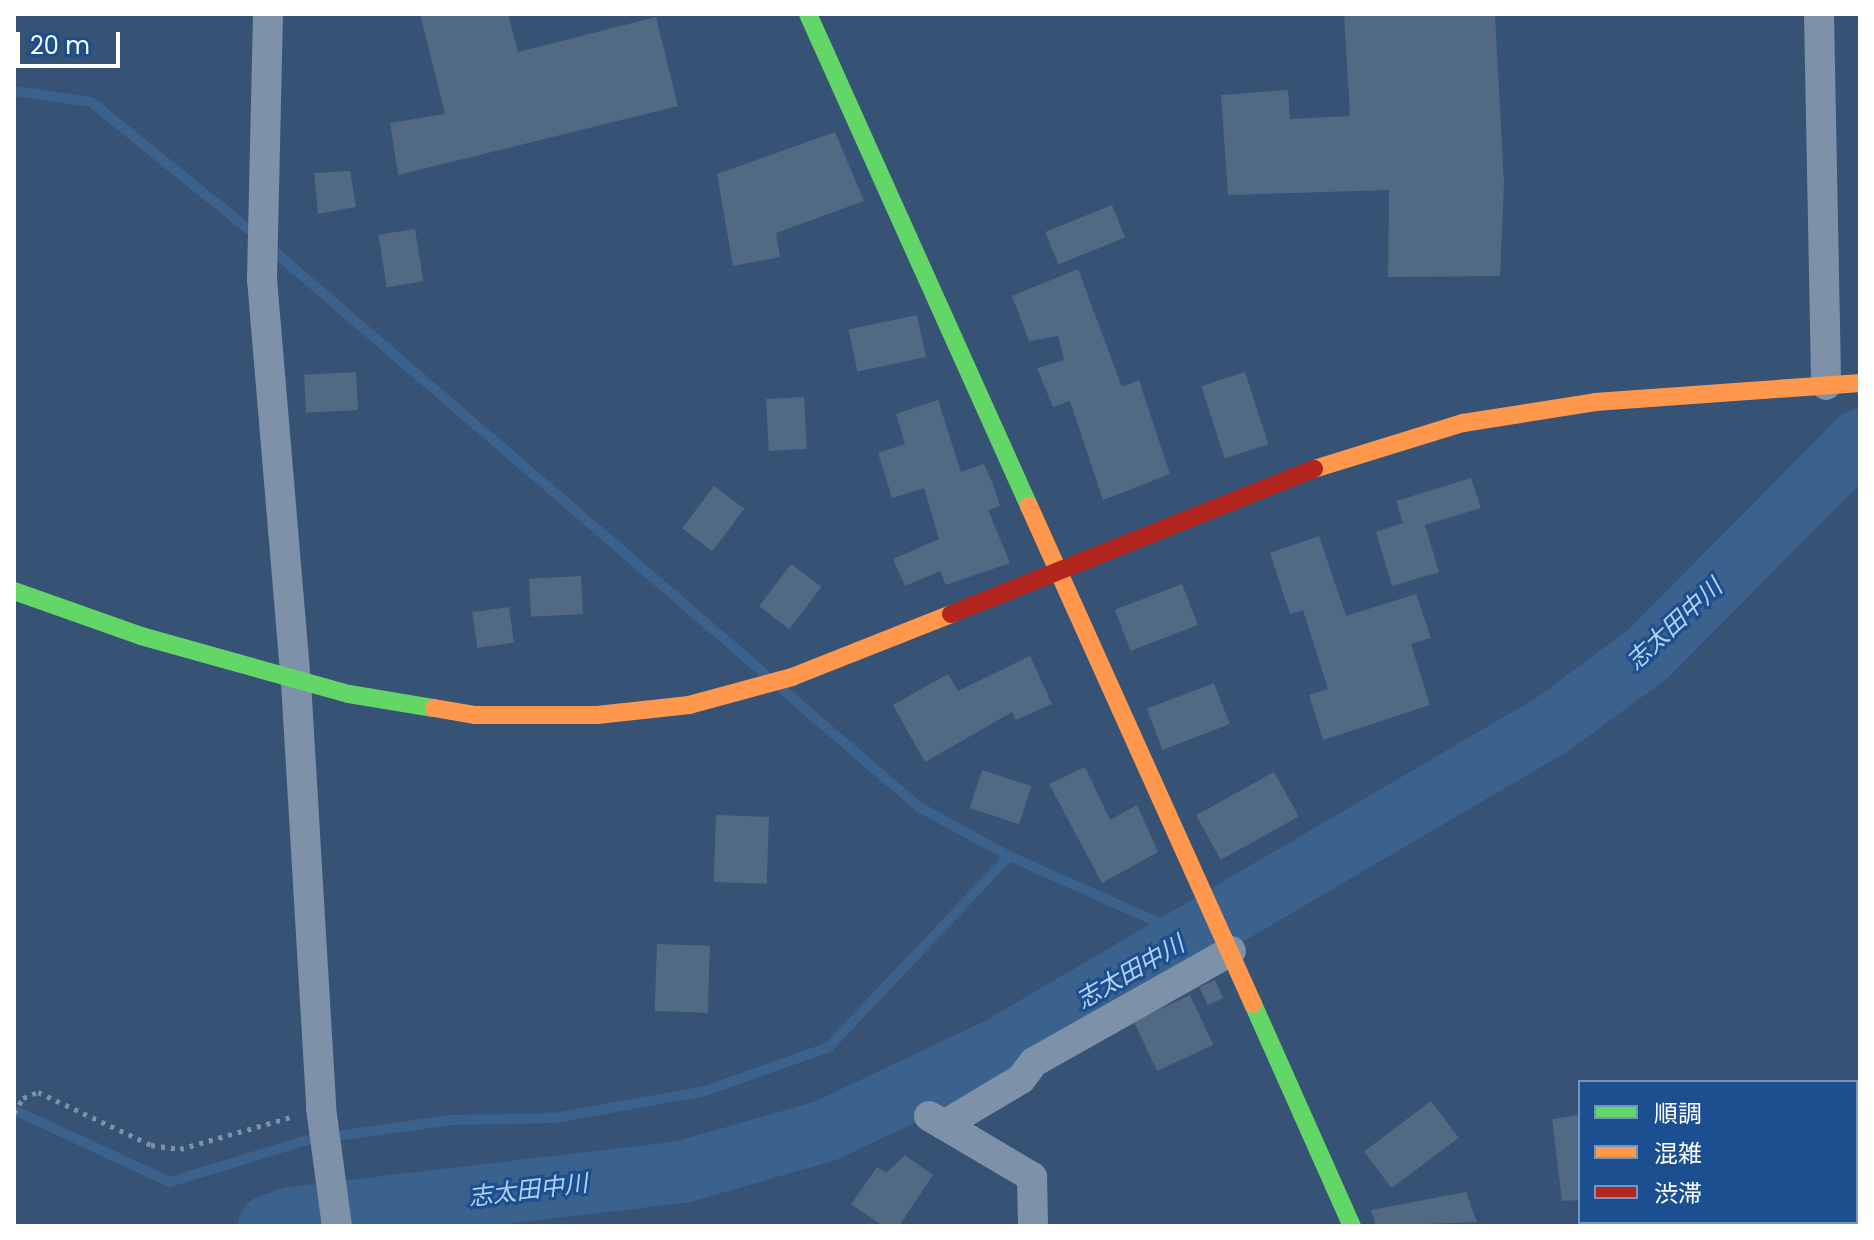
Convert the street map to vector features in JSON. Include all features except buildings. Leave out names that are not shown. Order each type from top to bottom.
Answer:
[{"type":"street","points":[[268,14],[262,279],[296,682],[322,1116],[337,1226]]},
{"type":"street","points":[[808,14],[1352,1226]]},
{"type":"street","points":[[1819,14],[1826,385]]},
{"type":"street","points":[[14,591],[296,682],[475,715],[597,715],[689,705],[792,677],[1061,575],[1328,464],[1463,423],[1595,402],[1860,383]]},
{"type":"street","points":[[1033,1226],[1032,1177],[936,1120],[1021,1079],[1034,1062],[1228,945]]},
{"type":"path","points":[[14,1113],[23,1098],[38,1092],[151,1145],[180,1149],[322,1116]]},
{"type":"waterway","points":[[14,91],[91,102],[256,235]]},
{"type":"waterway","points":[[268,246],[765,674]]},
{"type":"waterway","name":"志太田中川","points":[[269,1226],[291,1218],[682,1172],[825,1131],[1002,1047],[1553,724],[1649,653],[1860,440]]},
{"type":"waterway","points":[[783,690],[919,807],[1009,856],[1191,937]]},
{"type":"waterway","points":[[14,1110],[170,1182],[307,1140],[452,1120],[555,1118],[705,1091],[829,1047],[1009,856]]},
{"type":"traffic: fast","points":[[808,14],[1029,506]]},
{"type":"traffic: fast","points":[[14,591],[141,636],[349,694],[434,708]]},
{"type":"traffic: fast","points":[[1253,1004],[1352,1226]]},
{"type":"traffic: slow","points":[[1314,469],[1463,423],[1595,402],[1860,383]]},
{"type":"traffic: slow","points":[[1029,506],[1253,1004]]},
{"type":"traffic: slow","points":[[434,708],[475,715],[597,715],[689,705],[792,677],[951,614]]},
{"type":"traffic: jam","points":[[951,614],[1314,469]]}]
